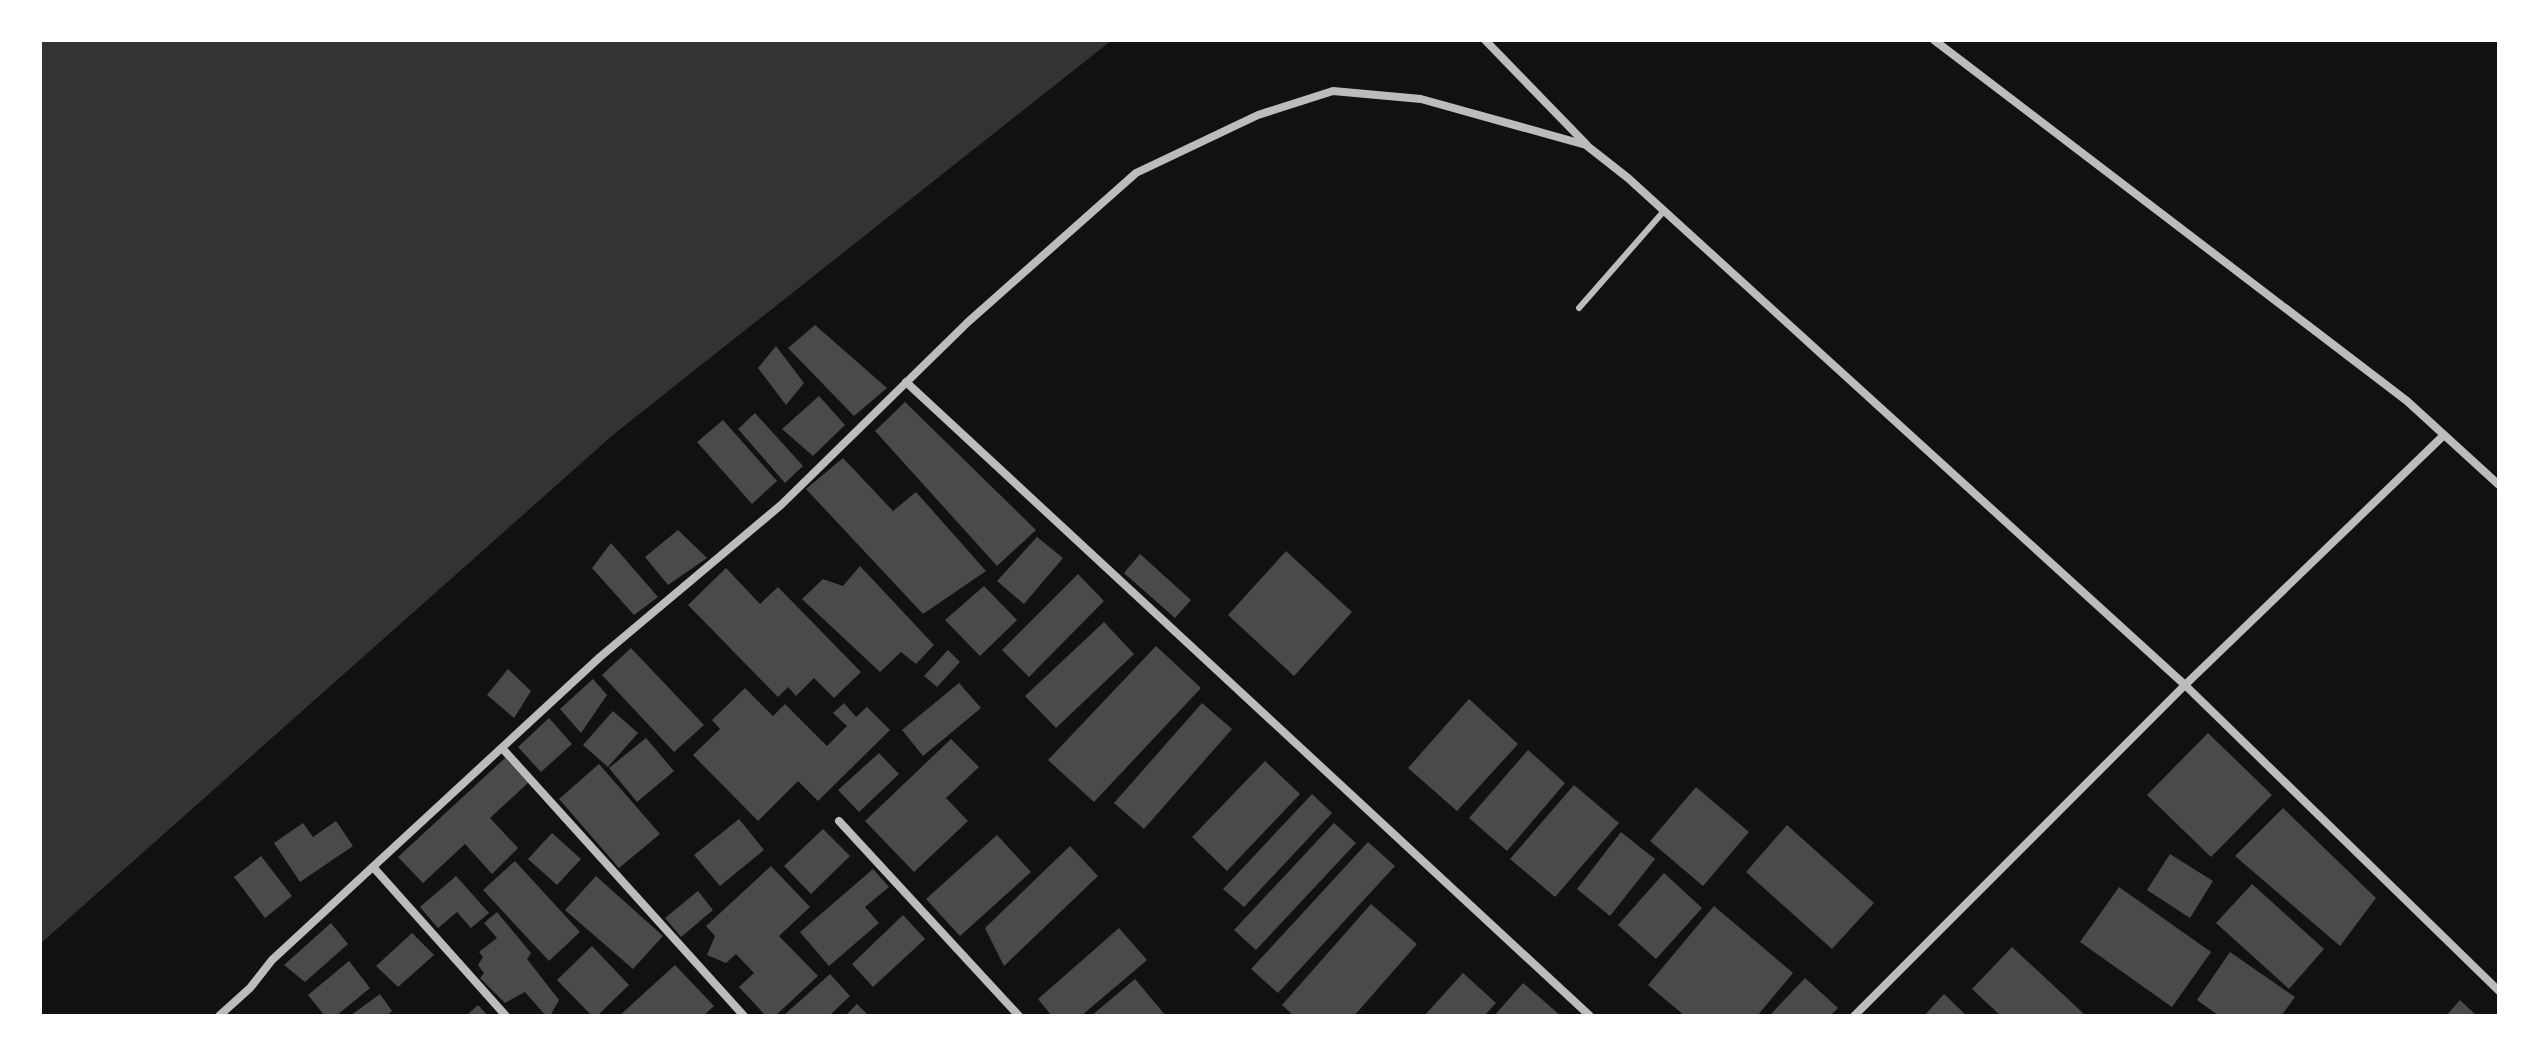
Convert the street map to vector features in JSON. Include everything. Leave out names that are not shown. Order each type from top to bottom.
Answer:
[{"type":"street","points":[[1485,40],[1586,145],[1664,211],[2185,685],[2499,991]]},
{"type":"street","points":[[1934,40],[2407,401],[2499,485]]},
{"type":"street","points":[[219,1016],[250,988],[272,960],[600,657],[781,505],[968,322],[1136,173],[1258,115],[1333,91],[1421,99],[1586,145]]},
{"type":"street","points":[[906,382],[1590,1016]]},
{"type":"street","points":[[1854,1016],[2185,685],[2444,435]]},
{"type":"street","points":[[502,748],[744,1016]]},
{"type":"street","points":[[839,821],[1019,1016]]},
{"type":"street","points":[[374,868],[506,1016]]},
{"type":"lane","points":[[1579,308],[1664,211]]},
{"type":"shaded area","points":[[40,40],[1112,40],[614,434],[40,944]]},
{"type":"building","points":[[815,325],[887,388],[854,416],[788,348]]},
{"type":"building","points":[[776,346],[804,383],[786,405],[758,368]]},
{"type":"building","points":[[819,396],[845,425],[813,456],[782,429]]},
{"type":"building","points":[[905,402],[1036,530],[997,566],[875,431]]},
{"type":"building","points":[[755,413],[803,466],[785,483],[738,429]]},
{"type":"building","points":[[723,420],[777,481],[752,504],[697,442]]},
{"type":"building","points":[[843,458],[893,511],[916,492],[986,571],[923,614],[806,489]]},
{"type":"building","points":[[678,530],[707,558],[668,585],[645,557]]},
{"type":"building","points":[[1037,537],[1063,558],[1024,604],[997,581]]},
{"type":"building","points":[[611,543],[658,597],[634,615],[592,568]]},
{"type":"building","points":[[1286,551],[1352,612],[1294,676],[1228,615]]},
{"type":"building","points":[[1140,554],[1191,600],[1175,618],[1124,573]]},
{"type":"building","points":[[860,566],[934,645],[916,664],[901,652],[880,672],[802,599],[823,579],[843,586]]},
{"type":"building","points":[[726,568],[760,604],[778,587],[861,672],[834,698],[814,678],[796,696],[788,687],[778,697],[688,605]]},
{"type":"building","points":[[1078,574],[1104,601],[1029,677],[1002,650]]},
{"type":"building","points":[[984,586],[1017,620],[980,656],[945,620]]},
{"type":"building","points":[[1104,622],[1134,654],[1056,728],[1025,696]]},
{"type":"building","points":[[1156,646],[1201,688],[1094,802],[1048,760]]},
{"type":"building","points":[[631,648],[704,725],[674,752],[602,675]]},
{"type":"building","points":[[948,650],[960,662],[937,687],[924,676]]},
{"type":"building","points":[[508,669],[531,691],[514,718],[487,695]]},
{"type":"building","points":[[593,679],[607,695],[581,733],[560,709]]},
{"type":"building","points":[[959,683],[981,708],[923,756],[902,730]]},
{"type":"building","points":[[745,688],[773,716],[785,704],[827,746],[847,726],[833,713],[844,703],[856,717],[867,707],[890,730],[818,801],[798,781],[758,821],[693,755],[720,729],[712,720]]},
{"type":"building","points":[[1469,699],[1518,744],[1457,811],[1408,768]]},
{"type":"building","points":[[1202,703],[1232,729],[1144,829],[1114,803]]},
{"type":"building","points":[[613,711],[638,733],[608,767],[583,745]]},
{"type":"building","points":[[549,718],[572,744],[541,772],[518,747]]},
{"type":"building","points":[[2208,733],[2272,795],[2211,857],[2147,795]]},
{"type":"building","points":[[646,738],[674,771],[637,802],[609,768]]},
{"type":"building","points":[[951,739],[979,767],[946,798],[968,821],[914,872],[865,821]]},
{"type":"building","points":[[1528,750],[1565,783],[1507,851],[1469,818]]},
{"type":"building","points":[[879,753],[899,774],[859,812],[838,790]]},
{"type":"building","points":[[505,758],[528,783],[490,818],[518,848],[492,874],[465,844],[423,883],[398,857]]},
{"type":"building","points":[[1265,761],[1300,794],[1227,871],[1192,837]]},
{"type":"building","points":[[599,764],[660,834],[619,868],[559,799]]},
{"type":"building","points":[[1574,785],[1619,823],[1555,897],[1510,859]]},
{"type":"building","points":[[1696,787],[1749,832],[1703,886],[1650,841]]},
{"type":"building","points":[[1312,794],[1332,813],[1244,907],[1223,889]]},
{"type":"building","points":[[2283,808],[2376,898],[2340,946],[2235,856]]},
{"type":"building","points":[[739,819],[764,850],[720,886],[694,855]]},
{"type":"building","points":[[336,821],[353,846],[300,882],[274,843],[303,823],[313,837]]},
{"type":"building","points":[[1334,823],[1356,843],[1256,950],[1234,930]]},
{"type":"building","points":[[1787,825],[1874,903],[1832,949],[1746,872]]},
{"type":"building","points":[[823,829],[850,856],[811,894],[784,866]]},
{"type":"building","points":[[1621,832],[1655,859],[1610,916],[1577,889]]},
{"type":"building","points":[[552,833],[581,859],[557,885],[528,859]]},
{"type":"building","points":[[997,835],[1031,872],[960,936],[926,899]]},
{"type":"building","points":[[1368,842],[1395,866],[1278,993],[1251,969]]},
{"type":"building","points":[[1070,846],[1098,876],[1004,966],[985,928]]},
{"type":"building","points":[[2170,854],[2213,881],[2190,918],[2147,890]]},
{"type":"building","points":[[261,856],[292,896],[265,918],[234,877]]},
{"type":"building","points":[[515,861],[580,932],[549,961],[483,890]]},
{"type":"building","points":[[771,866],[810,907],[779,936],[818,976],[775,1016],[766,1016],[739,987],[754,973],[736,954],[726,963],[707,955],[715,936],[706,926]]},
{"type":"building","points":[[873,869],[889,887],[865,907],[879,923],[829,966],[800,932]]},
{"type":"building","points":[[1664,873],[1702,908],[1656,959],[1618,925]]},
{"type":"building","points":[[456,876],[489,913],[471,928],[457,912],[438,928],[420,907]]},
{"type":"building","points":[[596,876],[663,936],[633,969],[565,910]]},
{"type":"building","points":[[2252,884],[2324,949],[2289,989],[2216,923]]},
{"type":"building","points":[[2119,887],[2211,952],[2172,1007],[2080,942]]},
{"type":"building","points":[[698,891],[713,910],[681,937],[665,918]]},
{"type":"building","points":[[1371,904],[1417,944],[1354,1016],[1294,1016],[1282,1005]]},
{"type":"building","points":[[1714,906],[1793,973],[1757,1016],[1685,1016],[1648,985]]},
{"type":"building","points":[[497,912],[531,953],[527,959],[559,1000],[550,1016],[546,1016],[525,992],[505,1003],[480,978],[484,973],[478,965],[483,957],[479,952],[497,938],[484,923]]},
{"type":"building","points":[[903,915],[925,939],[873,987],[852,964]]},
{"type":"building","points":[[331,923],[348,944],[305,982],[284,965]]},
{"type":"building","points":[[1119,928],[1147,960],[1081,1016],[1052,1016],[1038,999]]},
{"type":"building","points":[[412,933],[434,955],[398,987],[376,966]]},
{"type":"building","points":[[592,946],[629,985],[597,1016],[592,1016],[557,980]]},
{"type":"building","points":[[2012,947],[2083,1013],[2080,1016],[2001,1016],[1972,989]]},
{"type":"building","points":[[2230,952],[2295,997],[2281,1016],[2219,1016],[2197,1000]]},
{"type":"building","points":[[349,961],[370,988],[336,1016],[325,1016],[308,995]]},
{"type":"building","points":[[675,965],[714,1006],[703,1016],[619,1016]]},
{"type":"building","points":[[1463,973],[1496,1003],[1484,1016],[1424,1016]]},
{"type":"building","points":[[830,974],[850,996],[829,1016],[783,1016]]},
{"type":"building","points":[[1805,978],[1838,1008],[1830,1016],[1769,1016]]},
{"type":"building","points":[[1135,979],[1166,1016],[1091,1016]]},
{"type":"building","points":[[1523,983],[1561,1016],[1494,1016]]},
{"type":"building","points":[[380,994],[392,1011],[386,1016],[350,1016]]},
{"type":"building","points":[[1944,994],[1967,1016],[1924,1016]]},
{"type":"building","points":[[2460,1000],[2477,1016],[2446,1016]]},
{"type":"building","points":[[857,1004],[869,1016],[845,1016]]},
{"type":"building","points":[[478,1005],[488,1016],[466,1016]]}]
